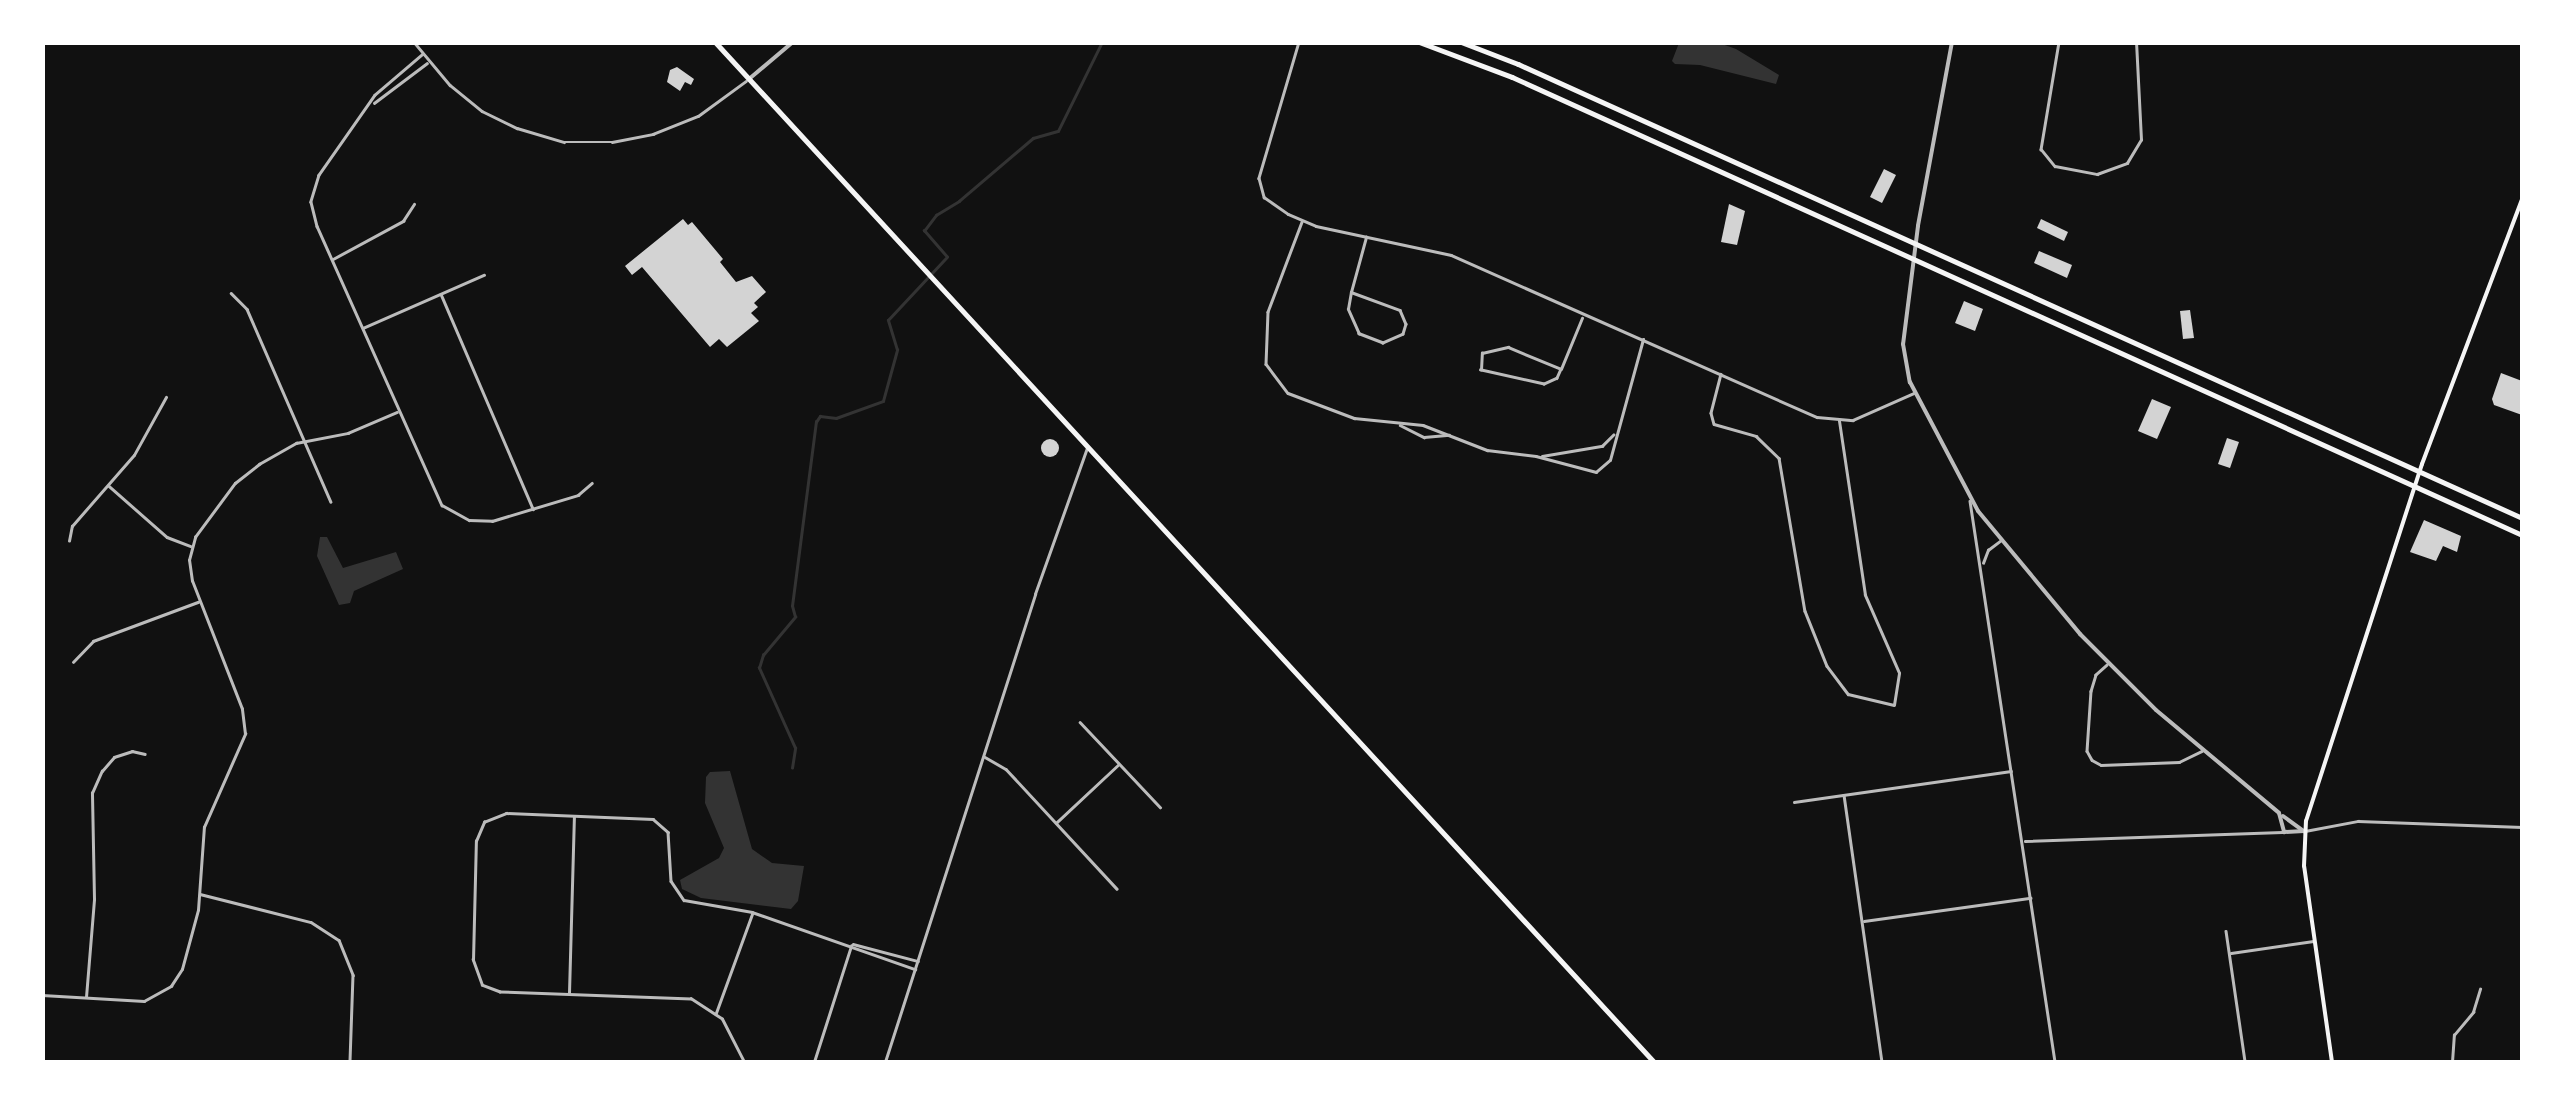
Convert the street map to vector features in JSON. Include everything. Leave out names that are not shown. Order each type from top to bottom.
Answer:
[{"type":"main road","points":[[715,42],[1654,1062]]},
{"type":"main road","points":[[1418,42],[1509,76],[2522,535]]},
{"type":"main road","points":[[1461,42],[2522,518]]},
{"type":"main road","points":[[2332,1062],[2314,941],[2304,831],[2418,474],[2522,200]]},
{"type":"main road","points":[[2166,373],[2184,366]]},
{"type":"main road","points":[[2236,406],[2254,398]]},
{"type":"street","points":[[414,42],[463,96],[492,116],[542,137],[578,143],[628,140],[698,116],[794,42]]},
{"type":"street","points":[[1298,42],[1259,178],[1269,202],[1302,220],[1451,255],[1582,316],[1722,372],[1812,416],[1839,421],[1864,417],[1915,393]]},
{"type":"street","points":[[1952,42],[1902,344],[1915,393],[1969,495],[2000,540],[2108,664],[2203,750],[2304,831]]},
{"type":"street","points":[[2059,42],[2041,149],[2055,166],[2097,174],[2126,164],[2140,140],[2136,42]]},
{"type":"street","points":[[424,54],[377,92],[314,185],[312,211],[331,260],[430,488],[449,511],[485,522],[582,494],[592,483]]},
{"type":"street","points":[[372,104],[430,62]]},
{"type":"street","points":[[1618,125],[1624,113]]},
{"type":"street","points":[[331,260],[390,230],[410,216],[414,204]]},
{"type":"street","points":[[1302,220],[1268,312],[1264,346],[1269,372],[1296,397],[1354,418],[1423,425],[1488,450],[1536,456],[1596,472],[1609,463],[1643,339]]},
{"type":"street","points":[[1351,292],[1400,310],[1406,324],[1403,334],[1383,343],[1358,334],[1348,309],[1351,292],[1366,236]]},
{"type":"street","points":[[361,328],[484,276]]},
{"type":"street","points":[[231,293],[247,310],[332,502]]},
{"type":"street","points":[[440,294],[533,509]]},
{"type":"street","points":[[1561,369],[1512,347],[1486,350],[1478,361],[1485,373],[1544,384],[1554,381],[1561,369],[1582,316]]},
{"type":"street","points":[[1722,372],[1711,413],[1714,424],[1763,440],[1782,467],[1802,599],[1826,666],[1848,694],[1894,705],[1899,674],[1865,595],[1839,421]]},
{"type":"street","points":[[70,541],[74,523],[137,450],[166,396]]},
{"type":"street","points":[[42,995],[138,1002],[170,986],[184,962],[199,894],[206,822],[245,734],[242,709],[190,577],[191,547],[239,479],[304,441],[348,433],[397,412]]},
{"type":"street","points":[[1394,423],[1424,437],[1452,435]]},
{"type":"street","points":[[1536,456],[1602,446],[1615,432]]},
{"type":"street","points":[[885,1062],[1078,464],[1088,447]]},
{"type":"street","points":[[108,485],[167,537],[191,547]]},
{"type":"street","points":[[1969,495],[1984,569],[2056,1062]]},
{"type":"street","points":[[1984,569],[1985,555],[2000,540]]},
{"type":"street","points":[[73,662],[93,640],[200,602]]},
{"type":"street","points":[[2108,664],[2096,675],[2091,691],[2088,751],[2092,760],[2101,765],[2179,762],[2203,750]]},
{"type":"street","points":[[1080,722],[1160,807]]},
{"type":"street","points":[[86,998],[94,899],[92,793],[111,760],[129,751],[145,754]]},
{"type":"street","points":[[984,756],[1006,769],[1118,889]]},
{"type":"street","points":[[1056,823],[1119,764]]},
{"type":"street","points":[[1794,802],[2013,771]]},
{"type":"street","points":[[1844,795],[1882,1062]]},
{"type":"street","points":[[744,1062],[716,1012],[684,998],[494,991],[478,980],[472,960],[476,841],[482,824],[500,813],[656,820],[669,836],[671,881],[680,898],[752,912],[918,961]]},
{"type":"street","points":[[2279,813],[2284,832]]},
{"type":"street","points":[[569,994],[574,815]]},
{"type":"street","points":[[2023,841],[2304,831],[2358,821],[2522,827]]},
{"type":"street","points":[[199,894],[311,922],[339,940],[353,974],[350,1062]]},
{"type":"street","points":[[1864,921],[2031,898]]},
{"type":"street","points":[[716,1012],[752,912]]},
{"type":"street","points":[[2226,931],[2245,1062]]},
{"type":"street","points":[[2230,954],[2314,941]]},
{"type":"street","points":[[852,944],[915,970]]},
{"type":"street","points":[[814,1062],[852,944]]},
{"type":"street","points":[[2452,1062],[2454,1034],[2473,1012],[2480,989]]},
{"type":"shaded area","points":[[1679,43],[1719,43],[1736,49],[1779,75],[1776,84],[1700,65],[1675,64],[1672,61]]},
{"type":"shaded area","points":[[320,537],[327,537],[343,568],[396,552],[403,569],[354,591],[350,603],[339,605],[317,556]]},
{"type":"shaded area","points":[[730,771],[752,849],[772,863],[804,866],[798,901],[791,909],[701,898],[682,889],[680,880],[719,858],[724,848],[705,803],[706,777],[710,772]]},
{"type":"building","points":[[677,67],[694,79],[691,85],[685,82],[680,91],[667,82],[670,70]]},
{"type":"building","points":[[1884,169],[1896,175],[1882,203],[1870,197]]},
{"type":"building","points":[[1729,204],[1745,211],[1737,245],[1721,242]]},
{"type":"building","points":[[683,219],[688,225],[692,222],[723,259],[720,262],[736,282],[752,276],[766,292],[754,303],[758,307],[751,313],[759,321],[727,347],[719,339],[710,347],[642,267],[632,275],[625,266]]},
{"type":"building","points":[[2041,219],[2068,232],[2064,241],[2037,228]]},
{"type":"building","points":[[2039,251],[2072,265],[2067,278],[2034,263]]},
{"type":"building","points":[[1964,301],[1983,309],[1975,331],[1955,323]]},
{"type":"building","points":[[2190,310],[2194,338],[2183,339],[2180,311]]},
{"type":"building","points":[[2501,373],[2522,381],[2522,415],[2494,405],[2492,399]]},
{"type":"building","points":[[2152,399],[2171,407],[2157,439],[2138,431]]},
{"type":"building","points":[[2227,438],[2239,442],[2230,468],[2218,464]]},
{"type":"building","points":[[1050,439],[1057,441],[1057,455],[1050,457],[1043,455],[1041,448],[1043,441]]},
{"type":"building","points":[[2424,520],[2461,536],[2457,552],[2443,546],[2436,561],[2410,552]]},
{"type":"waterway","points":[[792,768],[795,748],[759,668],[763,655],[795,617],[792,606],[816,422],[820,416],[836,418],[883,401],[897,350],[888,320],[947,257],[924,231],[936,215],[959,201],[1033,138],[1058,131],[1102,42]]}]
